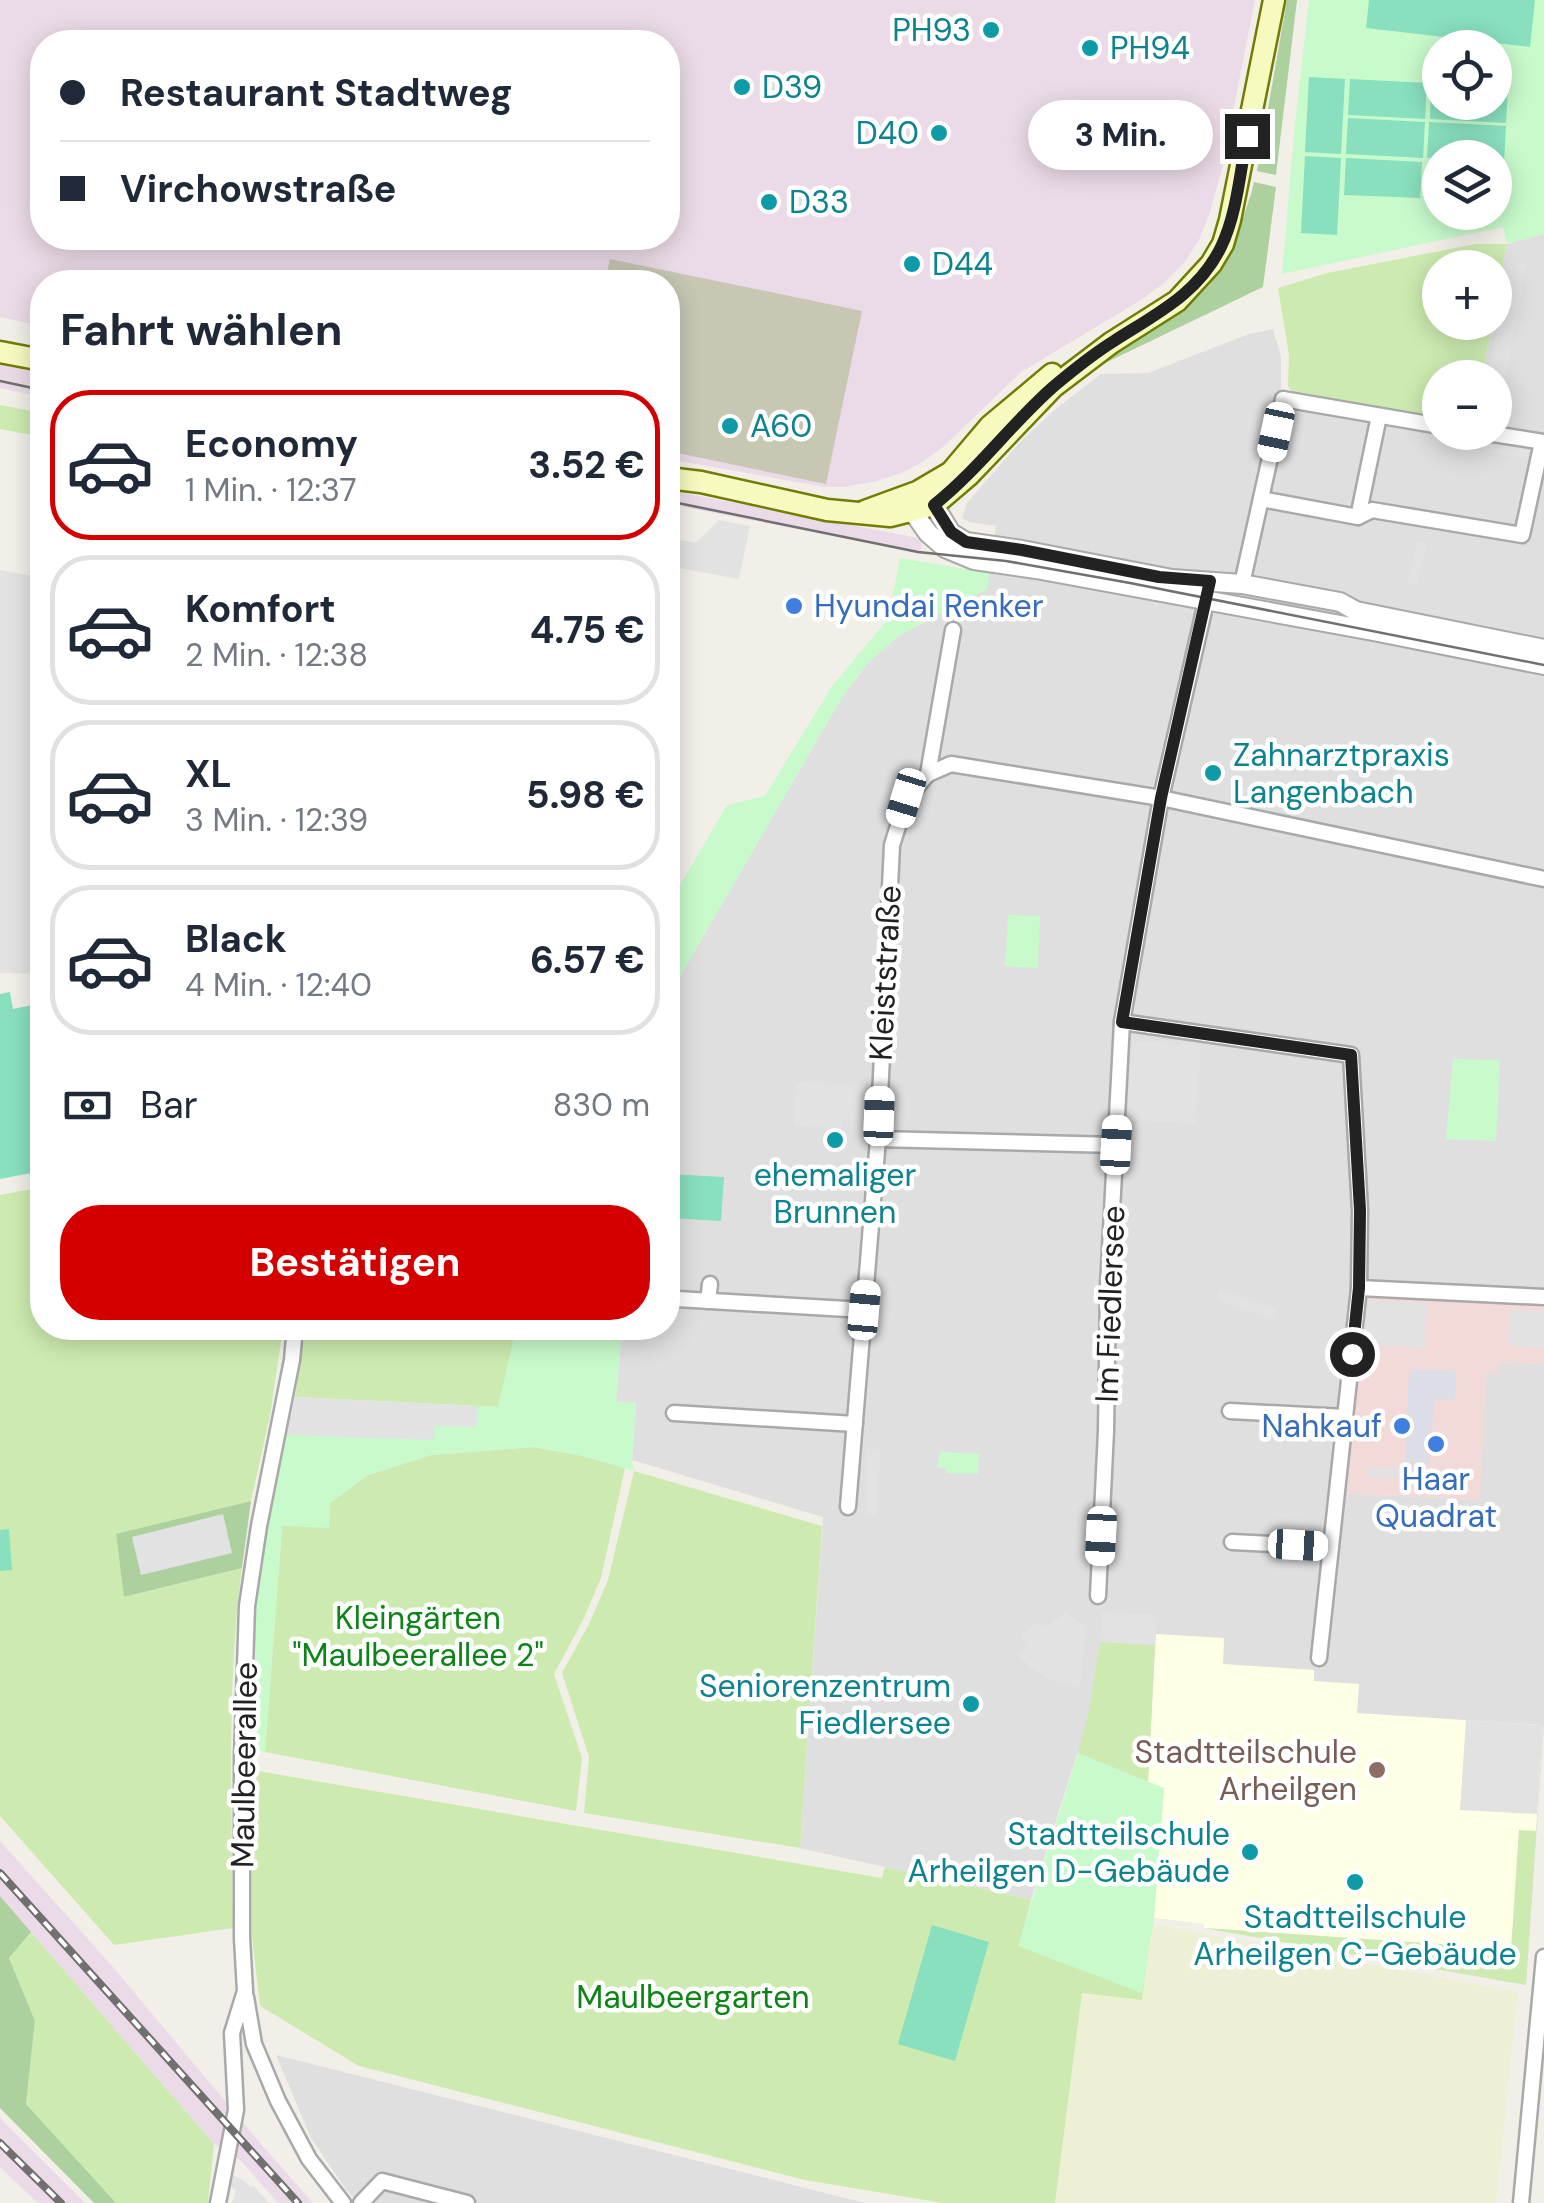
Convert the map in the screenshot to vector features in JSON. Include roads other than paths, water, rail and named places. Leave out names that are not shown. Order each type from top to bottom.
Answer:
[{"type":"main road","points":[[680,480],[826,510],[890,516],[921,503],[990,426],[1042,381],[1177,302],[1197,282],[1222,244],[1230,220],[1274,0]]},
{"type":"main road","points":[[0,352],[30,358]]},
{"type":"street","points":[[1242,584],[1283,399],[1422,423]]},
{"type":"street","points":[[1358,517],[1379,416]]},
{"type":"street","points":[[1261,500],[1358,517],[1372,510],[1522,535],[1543,442],[1512,437]]},
{"type":"street","points":[[921,503],[966,542],[1159,577],[1242,584],[1340,602],[1356,611],[1544,649]]},
{"type":"street","points":[[921,503],[928,533],[945,548],[974,560],[1036,568],[1544,665]]},
{"type":"street","points":[[1206,602],[1210,581]]},
{"type":"street","name":"Im Fiedlersee","points":[[1098,1596],[1122,1022],[1161,798],[1206,602]]},
{"type":"street","name":"Kleiststraße","points":[[848,1507],[878,1139],[892,845],[906,798],[928,774],[953,630]]},
{"type":"street","points":[[928,774],[952,764],[1161,798],[1544,879]]},
{"type":"street","points":[[1122,1022],[1351,1055],[1360,1210],[1359,1288],[1319,1658]]},
{"type":"street","points":[[878,1139],[1116,1145]]},
{"type":"street","points":[[708,1300],[710,1284]]},
{"type":"street","points":[[1359,1288],[1544,1297]]},
{"type":"street","points":[[680,1299],[864,1310]]},
{"type":"street","name":"Maulbeerallee","points":[[218,2203],[236,2110],[232,2033],[245,1991],[242,1777],[248,1606],[294,1340]]},
{"type":"street","points":[[1230,1412],[1345,1416]]},
{"type":"street","points":[[674,1413],[854,1424]]},
{"type":"street","points":[[1232,1542],[1331,1547]]},
{"type":"street","points":[[1521,2203],[1544,1956]]},
{"type":"street","points":[[245,1991],[254,2044],[278,2101],[309,2159],[343,2203]]},
{"type":"street","points":[[360,2203],[382,2181],[467,2203]]},
{"type":"tram line","points":[[0,381],[30,387]]},
{"type":"tram line","points":[[680,503],[918,552],[1006,561],[1130,583],[1544,665]]},
{"type":"railway","points":[[0,1873],[298,2203]]},
{"type":"railway","points":[[0,2143],[61,2203]]},
{"type":"place","name":"PH93","points":[[991,30]]},
{"type":"place","name":"PH94","points":[[1090,48]]},
{"type":"place","name":"D39","points":[[742,87]]},
{"type":"place","name":"D40","points":[[939,133]]},
{"type":"place","name":"D33","points":[[769,202]]},
{"type":"place","name":"D44","points":[[912,264]]},
{"type":"place","name":"A60","points":[[730,426]]},
{"type":"place","name":"Hyundai Renker","points":[[794,606]]},
{"type":"place","name":"Zahnarztpraxis Langenbach","points":[[1213,773]]},
{"type":"place","name":"ehemaliger Brunnen","points":[[835,1140]]},
{"type":"place","name":"Nahkauf","points":[[1402,1426]]},
{"type":"place","name":"Haar Quadrat","points":[[1436,1444]]},
{"type":"place","name":"Seniorenzentrum Fiedlersee","points":[[971,1704]]},
{"type":"place","name":"Stadtteilschule Arheilgen","points":[[1377,1770]]},
{"type":"place","name":"Stadtteilschule Arheilgen D-Gebäude","points":[[1250,1852]]},
{"type":"place","name":"Stadtteilschule Arheilgen C-Gebäude","points":[[1355,1882]]},
{"type":"park label","name":"Kleingärten \"Maulbeerallee 2\"","points":[[418,1636]]},
{"type":"park label","name":"Maulbeergarten","points":[[693,1997]]}]
